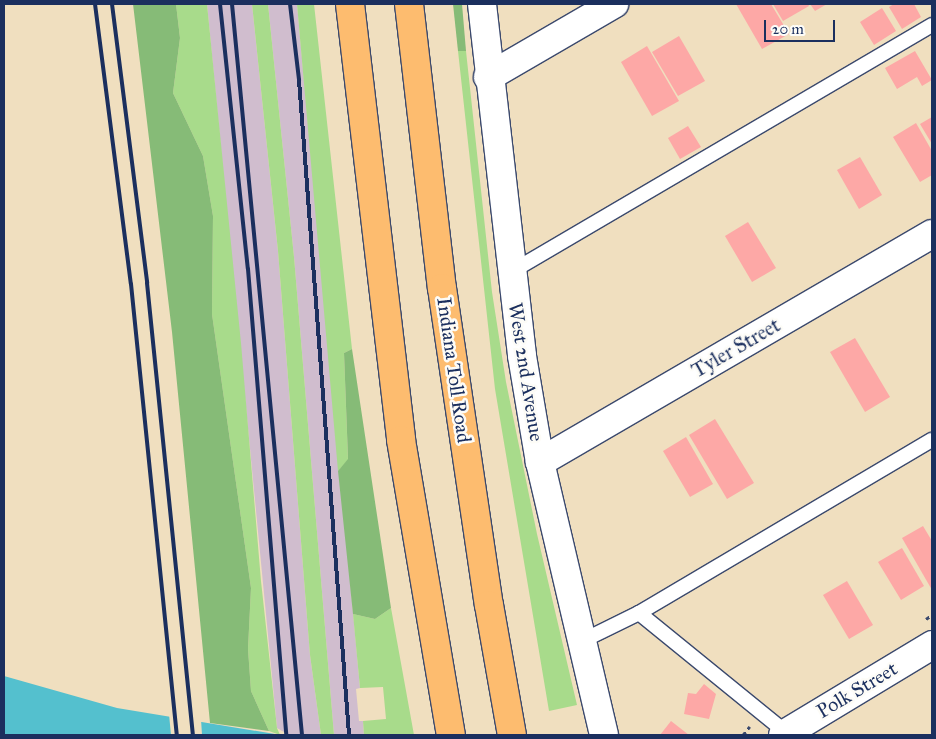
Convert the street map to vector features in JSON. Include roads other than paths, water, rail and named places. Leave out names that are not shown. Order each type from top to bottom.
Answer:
[{"type":"highway","points":[[350,4],[382,299],[429,612],[451,735]]},
{"type":"highway","name":"Indiana Toll Road","points":[[409,4],[442,288],[489,605],[512,735]]},
{"type":"street","name":"West 2nd Avenue","points":[[482,4],[488,77],[510,272],[540,462],[580,642],[604,735]]},
{"type":"street","points":[[488,77],[614,4]]},
{"type":"street","name":"Tyler Street","points":[[540,462],[932,234]]},
{"type":"street","name":"Polk Street","points":[[786,734],[932,645]]},
{"type":"lane","points":[[510,272],[932,25]]},
{"type":"lane","points":[[580,642],[639,613],[932,440]]},
{"type":"lane","points":[[639,613],[786,734]]},
{"type":"water","points":[[4,676],[117,708],[281,735],[4,735]]},
{"type":"railway","points":[[95,4],[131,284],[177,735]]},
{"type":"railway","points":[[112,4],[147,283],[193,735]]},
{"type":"railway","points":[[220,4],[248,269],[286,735]]},
{"type":"railway","points":[[232,4],[302,735]]},
{"type":"railway","points":[[290,4],[299,80],[349,735]]}]
